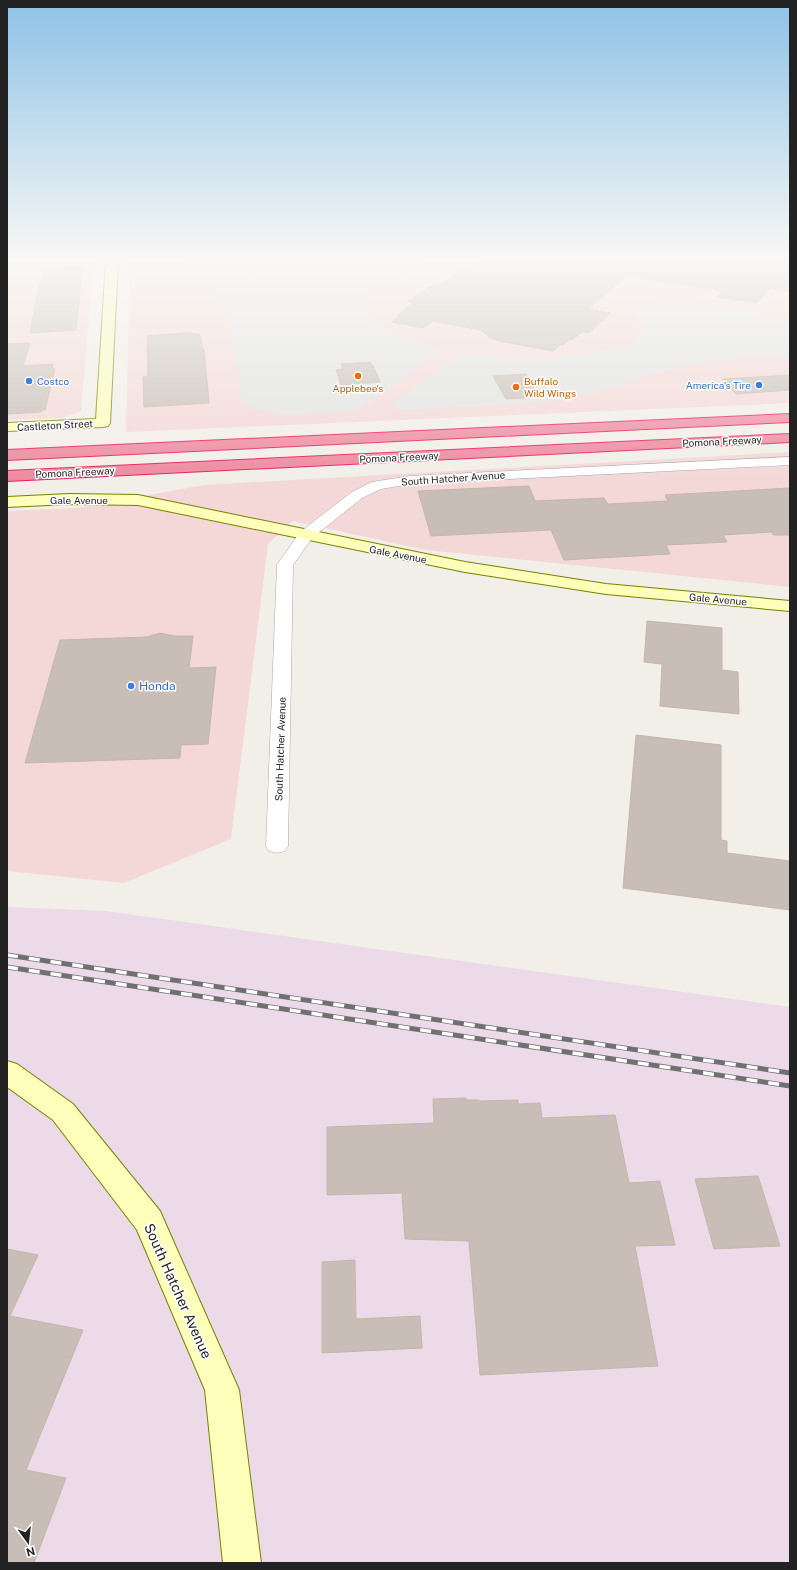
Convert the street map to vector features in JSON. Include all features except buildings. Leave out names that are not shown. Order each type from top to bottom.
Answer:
[{"type":"highway","points":[[644,424],[790,413]]},
{"type":"highway","name":"Pomona Freeway","points":[[7,455],[790,418]]},
{"type":"highway","points":[[7,464],[790,426]]},
{"type":"highway","points":[[7,468],[790,431]]},
{"type":"highway","name":"Pomona Freeway","points":[[7,476],[790,438]]},
{"type":"highway","points":[[721,441],[790,445]]},
{"type":"street","name":"Castleton Street","points":[[7,427],[103,423],[108,334]]},
{"type":"street","name":"South Hatcher Avenue","points":[[277,846],[285,565],[306,535],[357,495],[377,485],[403,481],[790,461]]},
{"type":"street","name":"Gale Avenue","points":[[7,502],[69,499],[138,500],[466,567],[606,589],[790,606]]},
{"type":"street","name":"South Hatcher Avenue","points":[[7,1072],[63,1112],[149,1221],[222,1390],[242,1563]]},
{"type":"shaded area","points":[[7,334],[88,334],[81,411],[63,418],[7,420]]},
{"type":"shaded area","points":[[128,334],[790,334],[790,403],[126,432]]},
{"type":"shaded area","points":[[232,334],[394,334],[441,350],[357,411],[291,415],[275,414],[253,408],[243,402]]},
{"type":"shaded area","points":[[645,334],[790,334],[790,357],[745,358],[699,363],[651,374],[616,388],[560,400],[403,410],[396,408],[392,404],[461,353],[516,358],[562,357],[590,354],[629,344],[641,338]]},
{"type":"shaded area","points":[[790,452],[790,587],[426,550],[293,521],[268,544],[231,839],[124,883],[7,871],[7,511],[77,508],[204,485]]},
{"type":"shaded area","points":[[7,907],[106,911],[790,1007],[790,1563],[7,1563]]},
{"type":"railway","points":[[7,955],[790,1073]]},
{"type":"railway","points":[[7,967],[790,1086]]},
{"type":"place","name":"Applebee's","points":[[358,376]]},
{"type":"place","name":"Costco","points":[[29,381]]},
{"type":"place","name":"America's Tire","points":[[759,385]]},
{"type":"place","name":"Buffalo Wild Wings","points":[[516,387]]},
{"type":"place","name":"Honda","points":[[131,686]]}]
